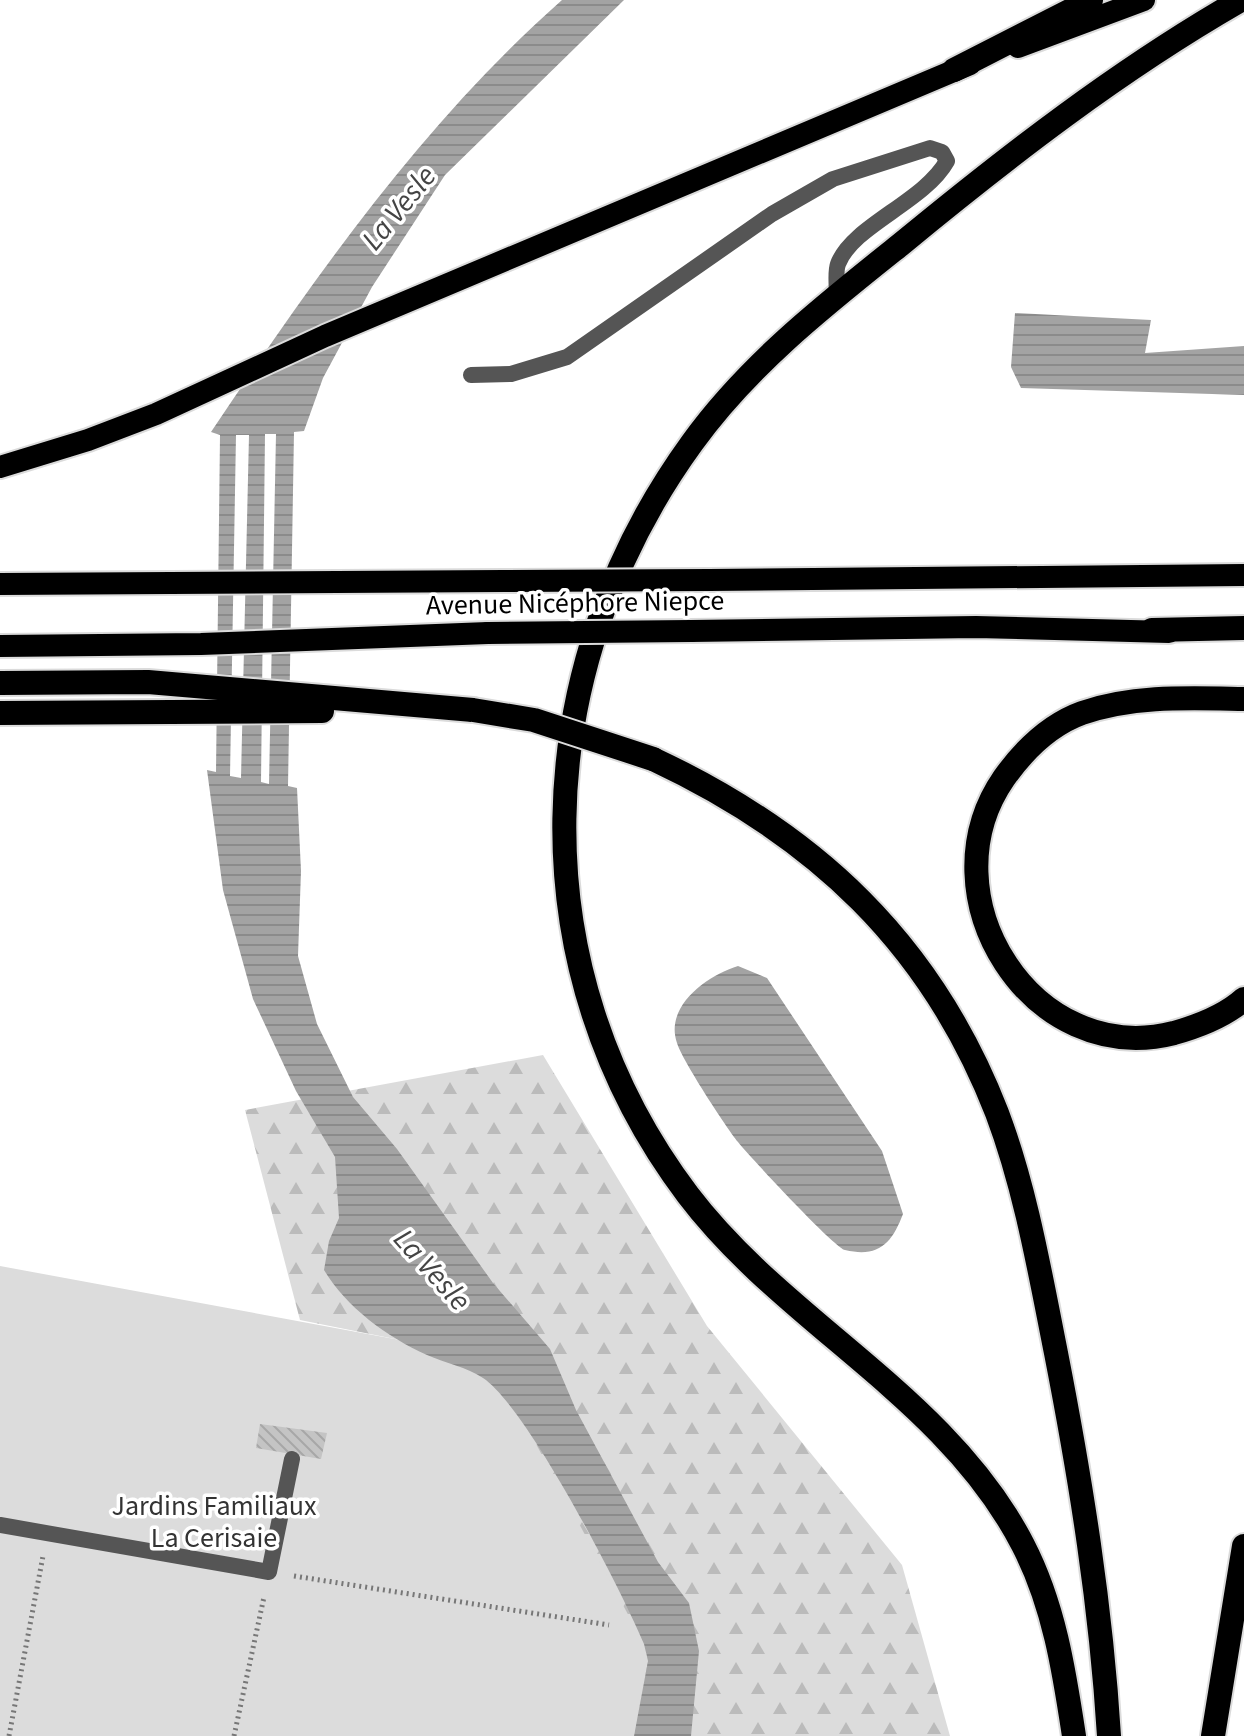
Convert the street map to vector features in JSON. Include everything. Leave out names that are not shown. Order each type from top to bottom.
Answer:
[{"type":"highway","points":[[954,70],[1091,0]]},
{"type":"highway","points":[[0,467],[88,440],[156,414],[442,287],[954,70],[1144,0]]},
{"type":"highway","points":[[1074,1736],[1053,1621],[1038,1577],[1005,1514],[954,1448],[920,1413],[791,1302],[727,1241],[659,1155],[633,1110],[591,1009],[568,905],[562,840],[565,764],[584,667],[621,566],[645,514],[694,440],[749,376],[837,295],[977,182],[1087,98],[1241,0]]},
{"type":"highway","points":[[0,584],[1244,575]]},
{"type":"highway","name":"Avenue Nicéphore Niepce","points":[[0,646],[201,644],[488,633],[976,627],[1152,630],[1244,640]]},
{"type":"highway","points":[[1152,630],[1244,628]]},
{"type":"highway","points":[[0,683],[148,682],[473,710],[547,724],[653,759],[718,789],[809,851],[857,896],[903,945],[940,998],[997,1113],[1033,1239],[1093,1562],[1109,1736]]},
{"type":"highway","points":[[1244,699],[1147,699],[1081,714],[1052,728],[1017,759],[1001,783],[981,826],[976,856],[981,911],[989,936],[1014,979],[1052,1013],[1099,1034],[1142,1038],[1188,1029],[1214,1018],[1244,999]]},
{"type":"highway","points":[[0,713],[473,710]]},
{"type":"highway","points":[[1213,1736],[1244,1546]]},
{"type":"lane","points":[[471,375],[511,374],[567,357],[772,214],[833,179],[930,148],[942,152],[947,161],[937,179],[849,246],[837,265],[837,295]]},
{"type":"lane","points":[[0,1525],[269,1572],[292,1459]]},
{"type":"path","points":[[9,1736],[47,1533]]},
{"type":"path","points":[[234,1736],[269,1572],[609,1625]]},
{"type":"green space","points":[[543,1055],[707,1326],[902,1565],[950,1736],[634,1736],[647,1654],[456,1367],[400,1340],[300,1320],[245,1110]]},
{"type":"green space","name":"Jardins Familiaux La Cerisaie","points":[[0,1266],[400,1340],[484,1378],[502,1394],[529,1431],[644,1644],[648,1661],[634,1736],[0,1736]]},
{"type":"water","name":"La Vesle","points":[[562,0],[624,0],[445,175],[372,287],[323,378],[304,431],[294,432],[288,786],[297,788],[301,871],[298,956],[317,1024],[353,1097],[397,1149],[493,1283],[550,1349],[576,1410],[658,1562],[689,1603],[699,1651],[691,1736],[634,1736],[648,1661],[644,1644],[571,1501],[547,1460],[502,1396],[477,1374],[427,1355],[383,1330],[344,1296],[324,1270],[329,1241],[339,1218],[335,1157],[296,1091],[253,999],[223,890],[207,770],[216,772],[220,435],[211,432],[330,260],[417,151],[511,48]],"holes":[[[265,434],[276,434],[269,784],[261,782]],[[236,435],[249,435],[241,778],[230,776]]]},
{"type":"water","points":[[1015,313],[1151,320],[1145,353],[1244,346],[1244,395],[1021,388],[1011,367]]},
{"type":"water","points":[[738,966],[767,978],[882,1151],[903,1214],[889,1240],[875,1250],[845,1250],[809,1218],[738,1142],[681,1052],[675,1029],[683,1005],[702,985]]},
{"type":"building","points":[[260,1424],[327,1433],[321,1459],[256,1448]]}]
